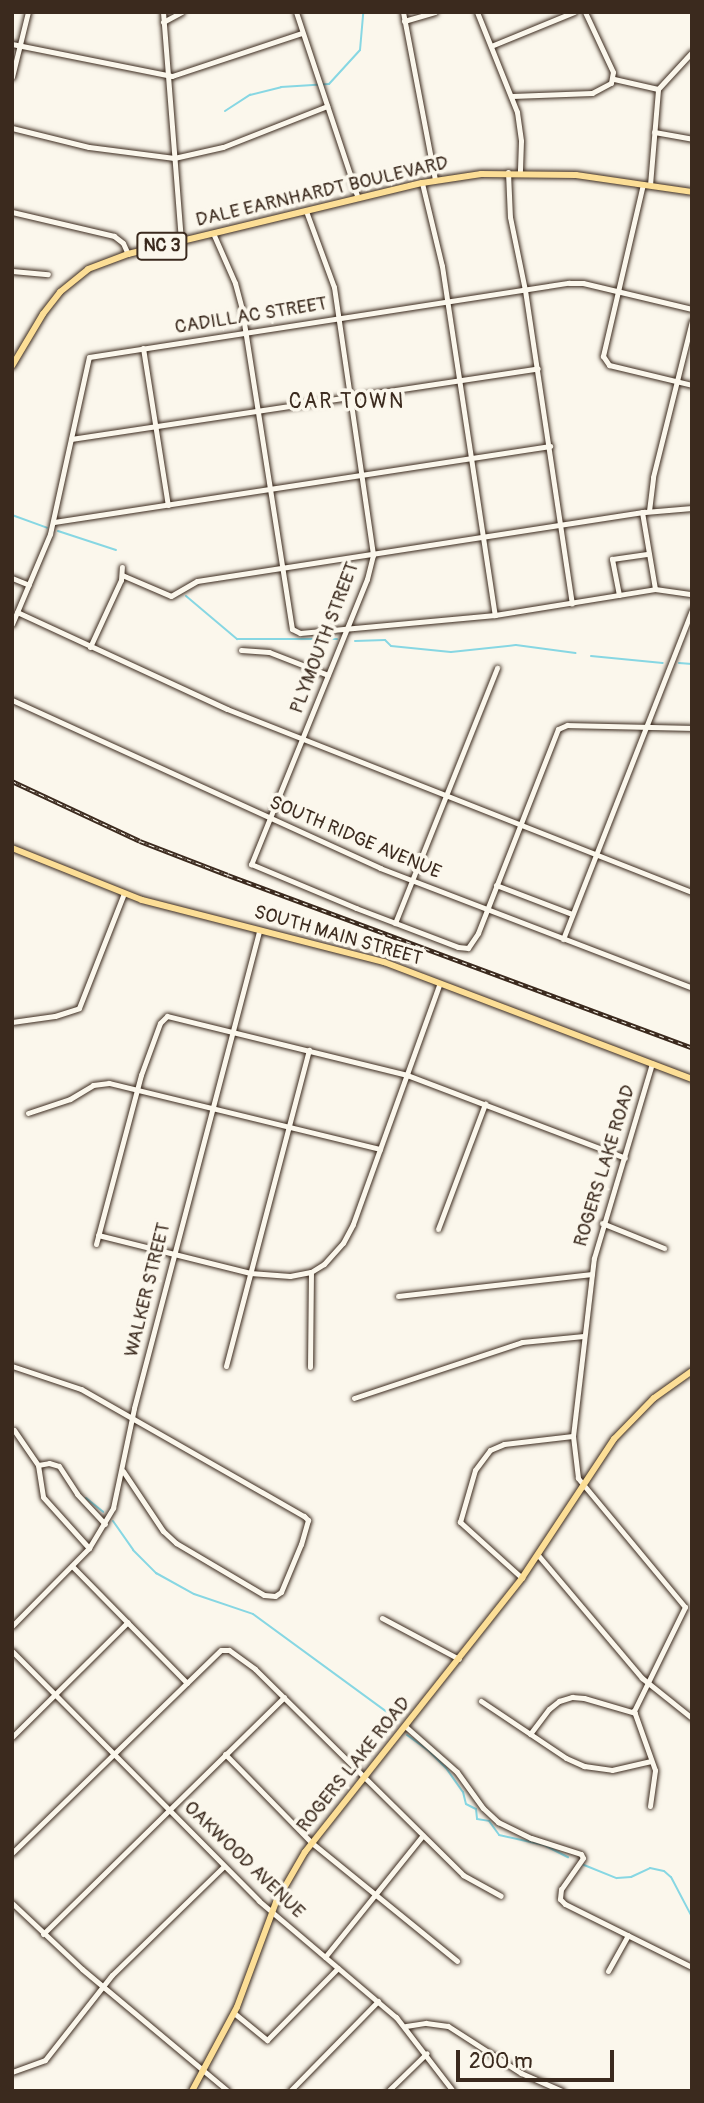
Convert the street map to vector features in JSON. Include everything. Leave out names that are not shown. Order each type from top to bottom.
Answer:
[{"type":"main road","name":"DALE EARNHARDT BOULEVARD","points":[[12,366],[43,314],[60,292],[89,269],[128,254],[435,180],[520,172],[576,175],[692,192]]},
{"type":"main road","name":"SOUTH MAIN STREET","points":[[13,849],[124,893],[384,962],[692,1079]]},
{"type":"main road","name":"ROGERS LAKE ROAD","points":[[192,2091],[234,2013],[272,1912],[290,1875],[312,1843],[522,1578],[584,1484],[634,1416],[692,1371]]},
{"type":"street","points":[[12,77],[28,12]]},
{"type":"street","points":[[163,12],[181,241]]},
{"type":"street","points":[[163,22],[182,12]]},
{"type":"street","points":[[296,12],[358,198]]},
{"type":"street","points":[[403,12],[435,180]]},
{"type":"street","points":[[404,21],[435,12]]},
{"type":"street","points":[[477,12],[512,96],[520,125],[520,172]]},
{"type":"street","points":[[491,46],[574,12]]},
{"type":"street","points":[[585,12],[614,79]]},
{"type":"street","points":[[12,44],[178,75],[302,33]]},
{"type":"street","points":[[692,52],[658,89],[646,185],[603,350],[604,360],[609,365],[692,385]]},
{"type":"street","points":[[512,96],[592,93],[604,89],[614,79]]},
{"type":"street","points":[[614,79],[658,89]]},
{"type":"street","points":[[12,128],[89,147],[174,158],[223,147],[327,106]]},
{"type":"street","points":[[654,132],[692,139]]},
{"type":"street","points":[[508,172],[510,217],[538,368],[572,604]]},
{"type":"street","points":[[422,183],[447,302],[495,615]]},
{"type":"street","name":"PLYMOUTH STREET","points":[[306,211],[334,288],[373,555],[371,568],[251,864],[395,923]]},
{"type":"street","points":[[12,212],[114,236],[123,243],[128,254]]},
{"type":"street","points":[[213,233],[238,291],[292,629],[300,633],[348,626],[495,615],[655,589],[692,594]]},
{"type":"street","points":[[12,271],[48,274]]},
{"type":"street","name":"CADILLAC STREET","points":[[12,624],[54,522],[89,357],[576,283],[692,309]]},
{"type":"street","points":[[655,589],[645,512],[692,321]]},
{"type":"street","points":[[143,348],[168,505]]},
{"type":"street","points":[[71,439],[538,368]]},
{"type":"street","points":[[54,522],[550,446]]},
{"type":"street","points":[[122,575],[171,596],[197,581],[561,524],[692,508]]},
{"type":"street","points":[[619,595],[612,559],[649,554]]},
{"type":"street","points":[[90,647],[122,575],[122,567]]},
{"type":"street","points":[[12,578],[29,586]]},
{"type":"street","points":[[563,939],[692,609]]},
{"type":"street","points":[[17,612],[302,740],[692,892]]},
{"type":"street","points":[[241,650],[269,652],[328,675]]},
{"type":"street","points":[[496,668],[395,923],[458,947],[468,948],[474,941],[558,729],[567,725],[644,729],[692,728]]},
{"type":"street","name":"SOUTH RIDGE AVENUE","points":[[12,700],[270,820],[413,881],[692,988]]},
{"type":"street","points":[[496,885],[572,914]]},
{"type":"street","points":[[12,1022],[55,1016],[79,1008],[124,893]]},
{"type":"street","name":"WALKER STREET","points":[[12,1626],[89,1548],[105,1524],[123,1471],[132,1419],[259,930]]},
{"type":"street","points":[[98,1236],[250,1273],[290,1276],[311,1272],[333,1256],[346,1239],[440,983]]},
{"type":"street","points":[[96,1244],[137,1090],[163,1018],[172,1017],[407,1075],[625,1158]]},
{"type":"street","points":[[226,1366],[309,1050]]},
{"type":"street","name":"ROGERS LAKE ROAD","points":[[584,1484],[576,1474],[573,1436],[592,1273],[603,1223],[652,1063]]},
{"type":"street","points":[[28,1113],[71,1099],[100,1083],[380,1149]]},
{"type":"street","points":[[438,1229],[485,1104]]},
{"type":"street","points":[[603,1223],[664,1248]]},
{"type":"street","points":[[310,1367],[311,1272]]},
{"type":"street","points":[[398,1296],[592,1273]]},
{"type":"street","points":[[354,1398],[522,1342],[584,1336]]},
{"type":"street","points":[[12,1366],[81,1389],[308,1520],[286,1585],[281,1592],[269,1597],[176,1543],[163,1531],[123,1471]]},
{"type":"street","points":[[14,1430],[38,1465],[43,1497],[89,1548]]},
{"type":"street","points":[[522,1578],[460,1522],[475,1470],[490,1450],[509,1443],[573,1436]]},
{"type":"street","points":[[38,1465],[49,1463],[59,1466],[77,1494],[105,1524]]},
{"type":"street","points":[[584,1484],[685,1606],[646,1681],[635,1713],[652,1761],[655,1784],[650,1806]]},
{"type":"street","points":[[538,1555],[646,1681],[692,1718]]},
{"type":"street","points":[[72,1566],[187,1683]]},
{"type":"street","points":[[382,1619],[459,1659]]},
{"type":"street","points":[[12,1737],[128,1622]]},
{"type":"street","points":[[12,1853],[221,1650],[232,1651],[284,1696],[463,1875],[500,1896]]},
{"type":"street","name":"OAKWOOD AVENUE","points":[[12,1651],[272,1912],[406,2026],[453,2091]]},
{"type":"street","points":[[43,1934],[284,1696]]},
{"type":"street","points":[[530,1734],[549,1709],[559,1701],[572,1697],[635,1713]]},
{"type":"street","points":[[481,1701],[566,1758],[584,1766],[612,1770],[652,1761]]},
{"type":"street","points":[[405,1726],[457,1772],[483,1808],[498,1822],[531,1838],[581,1854],[583,1858],[561,1889],[560,1899],[572,1908],[692,1967]]},
{"type":"street","points":[[225,1754],[312,1843],[457,1961]]},
{"type":"street","points":[[325,1956],[423,1835]]},
{"type":"street","points":[[12,2072],[45,2060],[102,1986],[224,1866]]},
{"type":"street","points":[[12,1903],[102,1986],[228,2091]]},
{"type":"street","points":[[608,1971],[628,1935]]},
{"type":"street","points":[[234,2013],[267,2040],[338,1968]]},
{"type":"street","points":[[290,2091],[378,2001]]},
{"type":"street","points":[[406,2026],[426,2023],[448,2026],[521,2073],[562,2091]]},
{"type":"street","points":[[388,2091],[427,2053]]},
{"type":"waterway","points":[[225,111],[250,95],[281,87],[329,84],[360,50],[363,12]]},
{"type":"waterway","points":[[12,515],[47,528]]},
{"type":"waterway","points":[[58,531],[116,550]]},
{"type":"waterway","points":[[186,596],[237,639],[337,639]]},
{"type":"waterway","points":[[355,641],[385,640],[391,646],[451,652],[516,645],[575,653]]},
{"type":"waterway","points":[[591,656],[663,663]]},
{"type":"waterway","points":[[679,663],[692,664]]},
{"type":"waterway","points":[[86,1498],[103,1512]]},
{"type":"waterway","points":[[113,1521],[133,1550],[156,1573],[194,1594],[253,1614],[399,1721]]},
{"type":"waterway","points":[[407,1735],[428,1750],[446,1768],[463,1792],[466,1804],[476,1809],[477,1819],[489,1821],[499,1835],[544,1845],[568,1857]]},
{"type":"waterway","points":[[584,1865],[617,1878],[631,1877],[650,1868],[664,1871],[671,1877],[692,1917]]},
{"type":"railway","points":[[12,781],[140,841],[692,1048]]},
{"type":"district","name":"CAR TOWN","points":[[347,402]]}]
